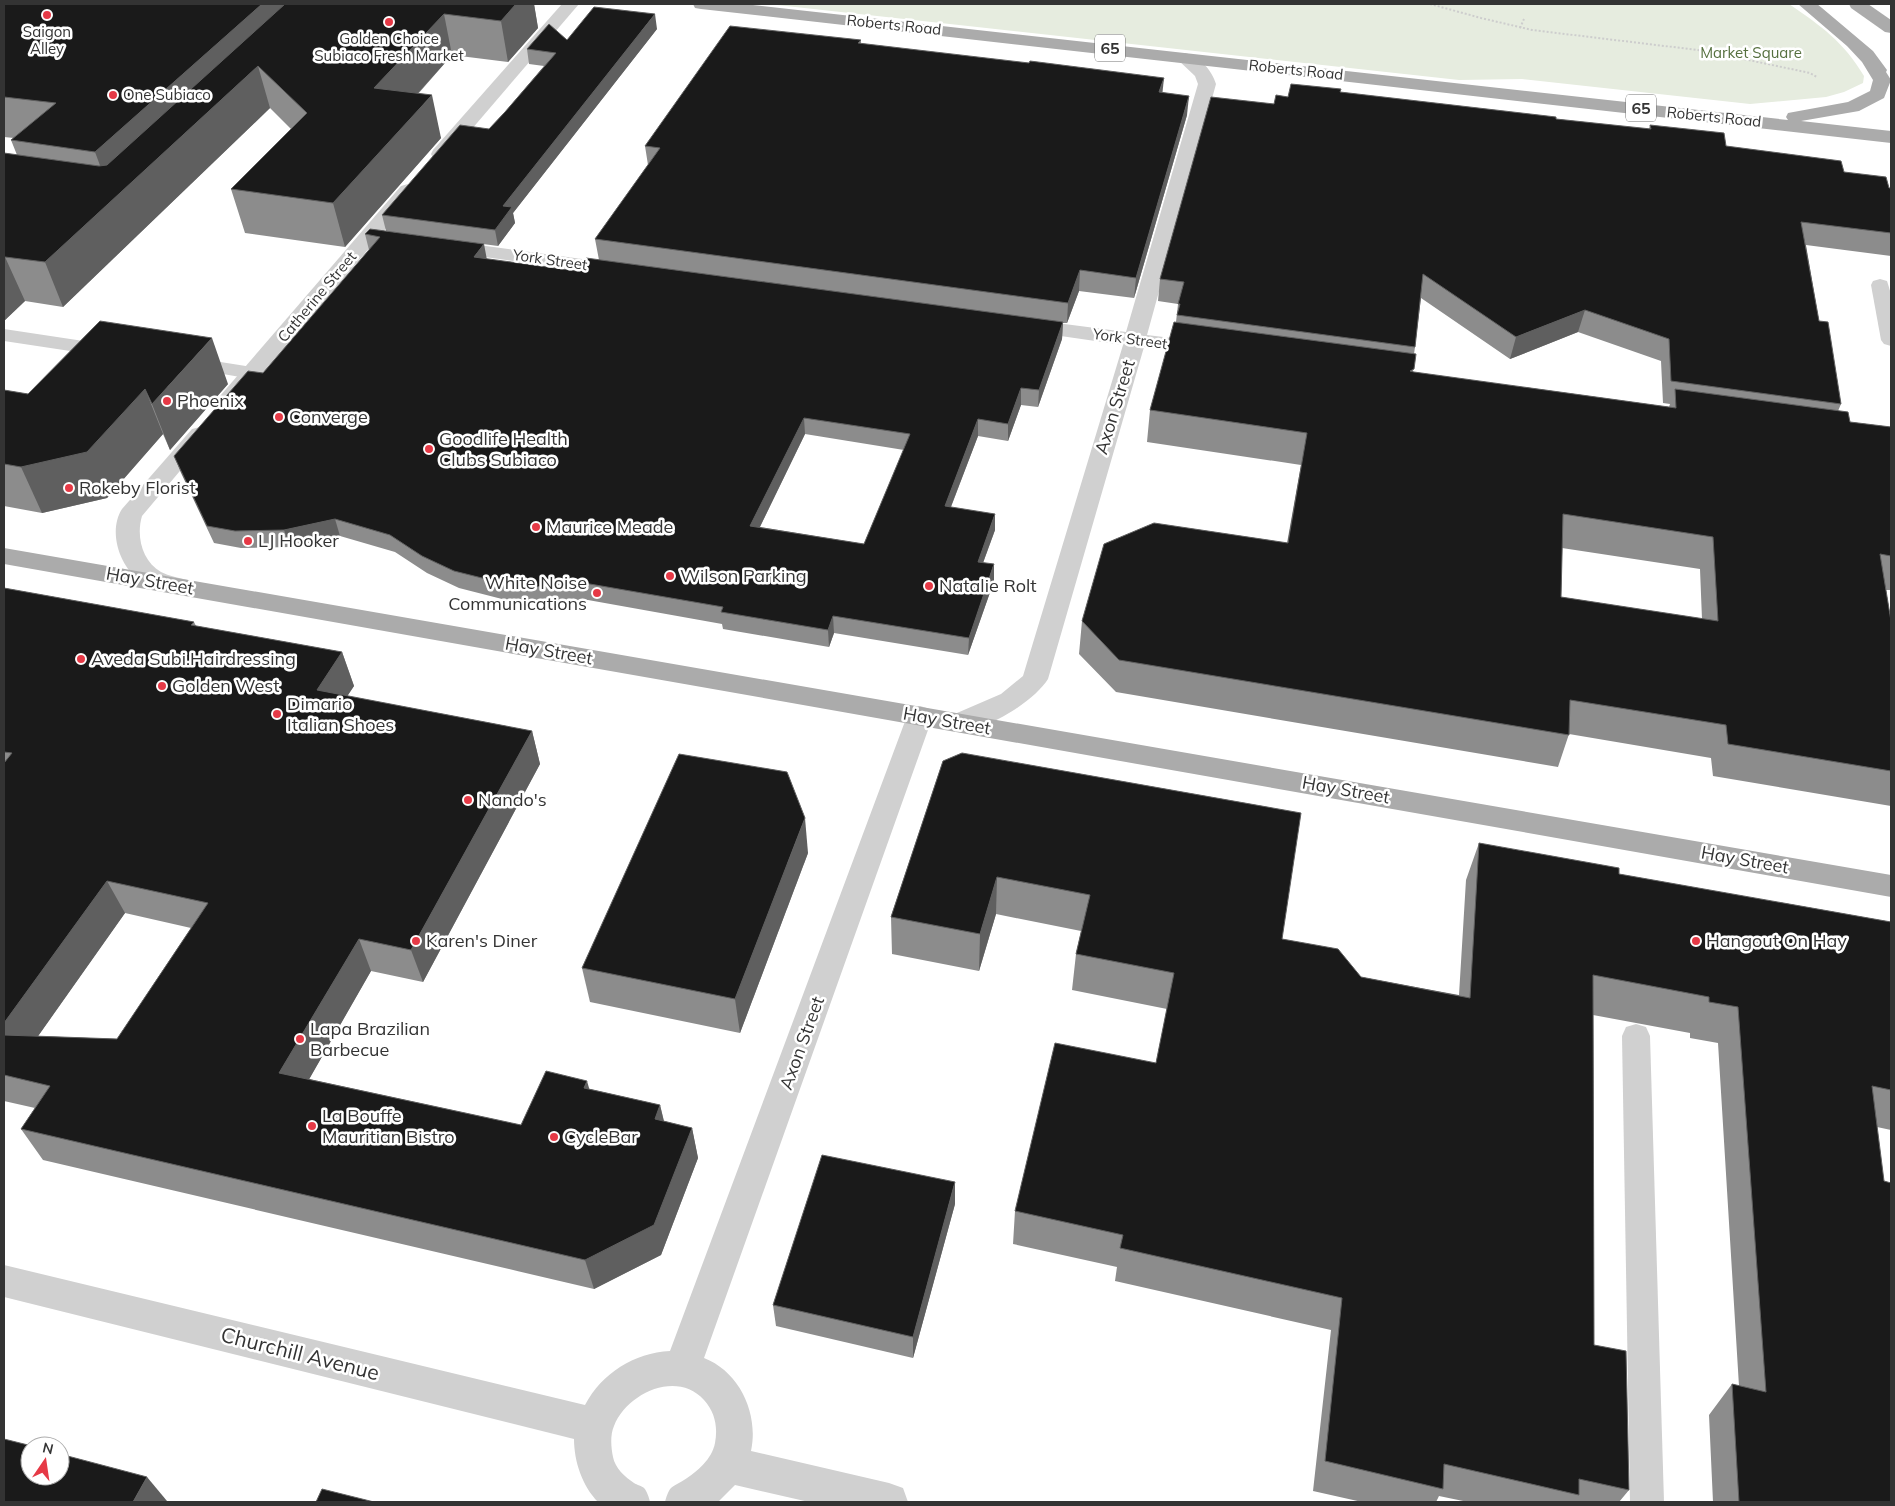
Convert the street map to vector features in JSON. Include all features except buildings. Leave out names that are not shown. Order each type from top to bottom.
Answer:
[{"type":"main road","name":"Roberts Road","points":[[702,4],[1891,137]]},
{"type":"main road","points":[[1806,4],[1839,27],[1867,55],[1891,87]]},
{"type":"main road","points":[[1857,4],[1891,28]]},
{"type":"main road","points":[[1764,122],[1853,107],[1878,94],[1882,80],[1867,55]]},
{"type":"main road","name":"Hay Street","points":[[4,556],[1891,886]]},
{"type":"street","name":"Catherine Street","points":[[181,587],[155,578],[142,569],[129,545],[127,523],[131,514],[368,236],[571,4]]},
{"type":"street","name":"Axon Street","points":[[960,723],[1016,698],[1027,689],[1034,679],[1135,340],[1207,84],[1206,78],[1201,72],[1185,58]]},
{"type":"street","points":[[368,236],[391,238]]},
{"type":"street","name":"York Street","points":[[427,244],[642,273]]},
{"type":"street","name":"York Street","points":[[1005,322],[1224,352]]},
{"type":"street","name":"Axon Street","points":[[682,1369],[920,716]]},
{"type":"street","name":"Churchill Avenue","points":[[4,1281],[595,1426]]},
{"type":"street","points":[[631,1502],[610,1489],[600,1476],[594,1461],[592,1443],[595,1426],[604,1406],[620,1389],[639,1375],[661,1369],[682,1369],[702,1375],[718,1387],[728,1403],[735,1423],[734,1442],[727,1464],[715,1480],[699,1495],[684,1502]]},
{"type":"street","points":[[727,1464],[889,1502]]},
{"type":"lane","points":[[1880,285],[1891,340]]},
{"type":"lane","points":[[4,335],[130,354]]},
{"type":"lane","points":[[169,360],[252,373]]},
{"type":"lane","points":[[1636,1036],[1647,1502]]},
{"type":"path","points":[[1430,4],[1520,28],[1568,36],[1690,49],[1758,61],[1810,73],[1818,77]]},
{"type":"path","points":[[1520,28],[1524,19]]},
{"type":"green space","name":"Market Square","points":[[768,4],[1789,4],[1831,35],[1848,53],[1864,76],[1863,83],[1844,92],[1826,97],[1750,104],[1522,79],[1459,80]]},
{"type":"place","name":"Saigon Alley","points":[[47,15]]},
{"type":"place","name":"Golden Choice Subiaco Fresh Market","points":[[389,22]]},
{"type":"place","name":"One Subiaco","points":[[113,95]]},
{"type":"place","name":"Phoenix","points":[[167,401]]},
{"type":"place","name":"Converge","points":[[279,417]]},
{"type":"place","name":"Goodlife Health Clubs Subiaco","points":[[429,449]]},
{"type":"place","name":"Rokeby Florist","points":[[69,488]]},
{"type":"place","name":"Maurice Meade","points":[[536,527]]},
{"type":"place","name":"LJ Hooker","points":[[248,541]]},
{"type":"place","name":"Wilson Parking","points":[[670,576]]},
{"type":"place","name":"Natalie Rolt","points":[[929,586]]},
{"type":"place","name":"White Noise Communications","points":[[597,593]]},
{"type":"place","name":"Aveda Subi.Hairdressing","points":[[81,659]]},
{"type":"place","name":"Golden West","points":[[162,686]]},
{"type":"place","name":"Dimario Italian Shoes","points":[[277,714]]},
{"type":"place","name":"Nando's","points":[[468,800]]},
{"type":"place","name":"Karen's Diner","points":[[416,941]]},
{"type":"place","name":"Hangout On Hay","points":[[1696,941]]},
{"type":"place","name":"Lapa Brazilian Barbecue","points":[[300,1039]]},
{"type":"place","name":"La Bouffe Mauritian Bistro","points":[[312,1126]]},
{"type":"place","name":"CycleBar","points":[[554,1137]]}]
